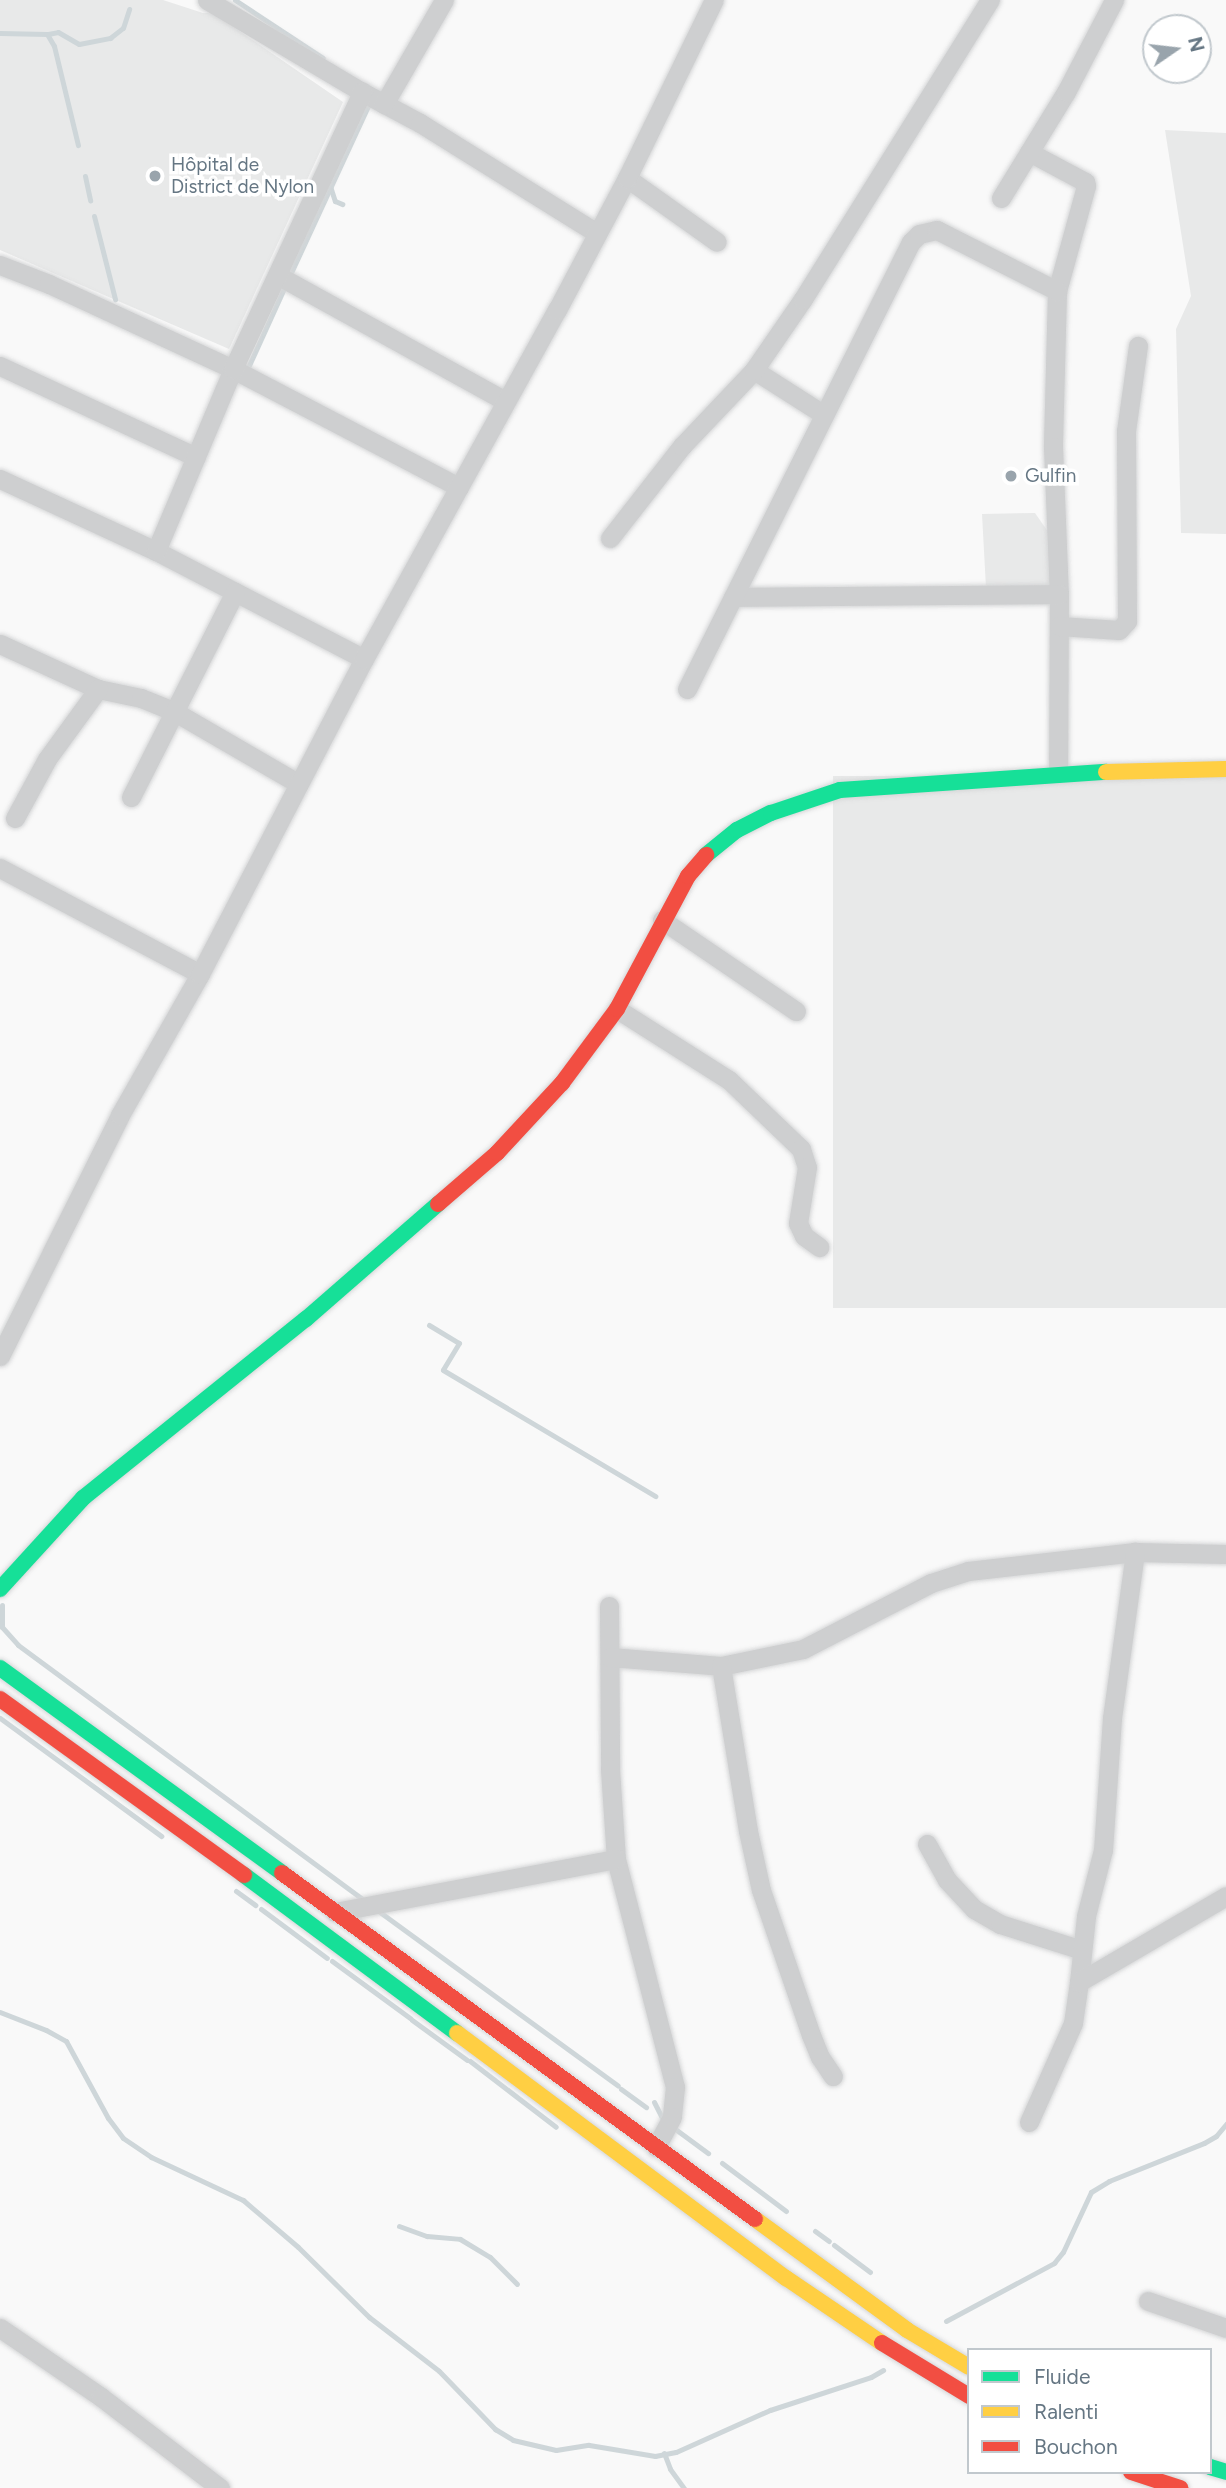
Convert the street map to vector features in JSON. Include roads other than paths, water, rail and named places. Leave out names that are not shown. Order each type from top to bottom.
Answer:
[{"type":"main road","points":[[0,1590],[83,1498],[306,1319],[497,1153],[562,1083],[617,1009],[662,920],[688,876],[708,853],[737,830],[806,799],[853,789],[1058,774],[1226,769]]},
{"type":"main road","points":[[0,1668],[906,2330],[967,2366]]},
{"type":"main road","points":[[0,1699],[146,1802],[786,2278],[904,2358],[967,2395]]},
{"type":"main road","points":[[1136,2474],[1180,2488]]},
{"type":"street","points":[[207,0],[362,92],[420,122],[595,232]]},
{"type":"street","points":[[384,104],[444,0]]},
{"type":"street","points":[[0,1356],[120,1115],[200,974],[364,659],[557,310],[595,232],[627,178],[714,0]]},
{"type":"street","points":[[610,538],[682,446],[754,370],[809,289],[990,0]]},
{"type":"street","points":[[1001,198],[1066,92],[1114,0]]},
{"type":"street","points":[[156,551],[233,369],[362,92]]},
{"type":"street","points":[[1029,152],[1086,184],[1057,291],[1054,447],[1059,594],[1058,774]]},
{"type":"street","points":[[627,178],[717,242]]},
{"type":"street","points":[[687,689],[911,242],[919,234],[937,230],[1057,291]]},
{"type":"street","points":[[0,265],[49,284],[233,369],[459,487]]},
{"type":"street","points":[[277,275],[505,401]]},
{"type":"street","points":[[1059,626],[1119,631],[1127,621],[1126,431],[1139,346]]},
{"type":"street","points":[[0,366],[196,457]]},
{"type":"street","points":[[754,370],[823,414]]},
{"type":"street","points":[[0,478],[156,551],[364,659]]},
{"type":"street","points":[[131,797],[235,592]]},
{"type":"street","points":[[733,597],[1059,594]]},
{"type":"street","points":[[0,644],[98,689],[141,698],[174,712],[299,783]]},
{"type":"street","points":[[15,818],[47,759],[98,689]]},
{"type":"street","points":[[0,868],[200,974]]},
{"type":"street","points":[[662,920],[796,1011]]},
{"type":"street","points":[[617,1009],[735,1084],[800,1149],[807,1167],[798,1223],[804,1236],[819,1247]]},
{"type":"street","points":[[1029,2122],[1073,2023],[1086,1916],[1103,1850],[1112,1718],[1135,1552]]},
{"type":"street","points":[[610,1657],[721,1666],[803,1649],[931,1583],[968,1571],[1135,1552],[1226,1554]]},
{"type":"street","points":[[609,1606],[610,1769],[616,1859],[675,2087],[672,2117],[656,2147]]},
{"type":"street","points":[[721,1666],[748,1831],[761,1890],[811,2035],[820,2057],[834,2076]]},
{"type":"street","points":[[927,1844],[947,1880],[974,1909],[1011,1928],[1082,1950]]},
{"type":"street","points":[[335,1912],[616,1859]]},
{"type":"street","points":[[1079,1982],[1226,1896]]},
{"type":"street","points":[[1149,2301],[1226,2328]]},
{"type":"street","points":[[0,2328],[101,2397],[220,2488]]},
{"type":"waterway","points":[[235,0],[323,58]]},
{"type":"waterway","points":[[48,34],[58,32],[79,44],[110,38],[123,28],[129,9]]},
{"type":"waterway","points":[[0,33],[47,34],[54,46],[78,145]]},
{"type":"waterway","points":[[289,277],[370,102]]},
{"type":"waterway","points":[[85,176],[90,200]]},
{"type":"waterway","points":[[330,186],[335,201],[342,204]]},
{"type":"waterway","points":[[94,216],[115,299]]},
{"type":"waterway","points":[[246,372],[285,286]]},
{"type":"waterway","points":[[429,1325],[459,1343],[443,1370],[655,1496]]},
{"type":"waterway","points":[[2,1605],[2,1627],[18,1645],[364,1900]]},
{"type":"waterway","points":[[0,1718],[161,1836]]},
{"type":"waterway","points":[[236,1891],[255,1905]]},
{"type":"waterway","points":[[261,1909],[327,1958]]},
{"type":"waterway","points":[[377,1910],[618,2086]]},
{"type":"waterway","points":[[332,1961],[410,2018]]},
{"type":"waterway","points":[[0,2012],[66,2041],[108,2118],[123,2138],[151,2157],[243,2200],[298,2247],[369,2317],[439,2371],[495,2429],[513,2440],[556,2450],[589,2445],[655,2456],[676,2452],[770,2410],[871,2377],[883,2370]]},
{"type":"waterway","points":[[412,2020],[467,2060]]},
{"type":"waterway","points":[[470,2061],[556,2127]]},
{"type":"waterway","points":[[621,2089],[646,2107]]},
{"type":"waterway","points":[[654,2102],[663,2120],[708,2153]]},
{"type":"waterway","points":[[946,2321],[1054,2263],[1063,2252],[1091,2192],[1109,2181],[1204,2143],[1216,2136],[1226,2124]]},
{"type":"waterway","points":[[722,2163],[786,2211]]},
{"type":"waterway","points":[[399,2226],[427,2236],[460,2239],[490,2257],[517,2284]]},
{"type":"waterway","points":[[815,2231],[829,2241]]},
{"type":"waterway","points":[[834,2245],[870,2272]]},
{"type":"waterway","points":[[664,2453],[670,2469],[684,2488]]},
{"type":"place","name":"Hôpital de District de Nylon","points":[[155,176]]},
{"type":"place","name":"Gulfin","points":[[1011,476]]}]
